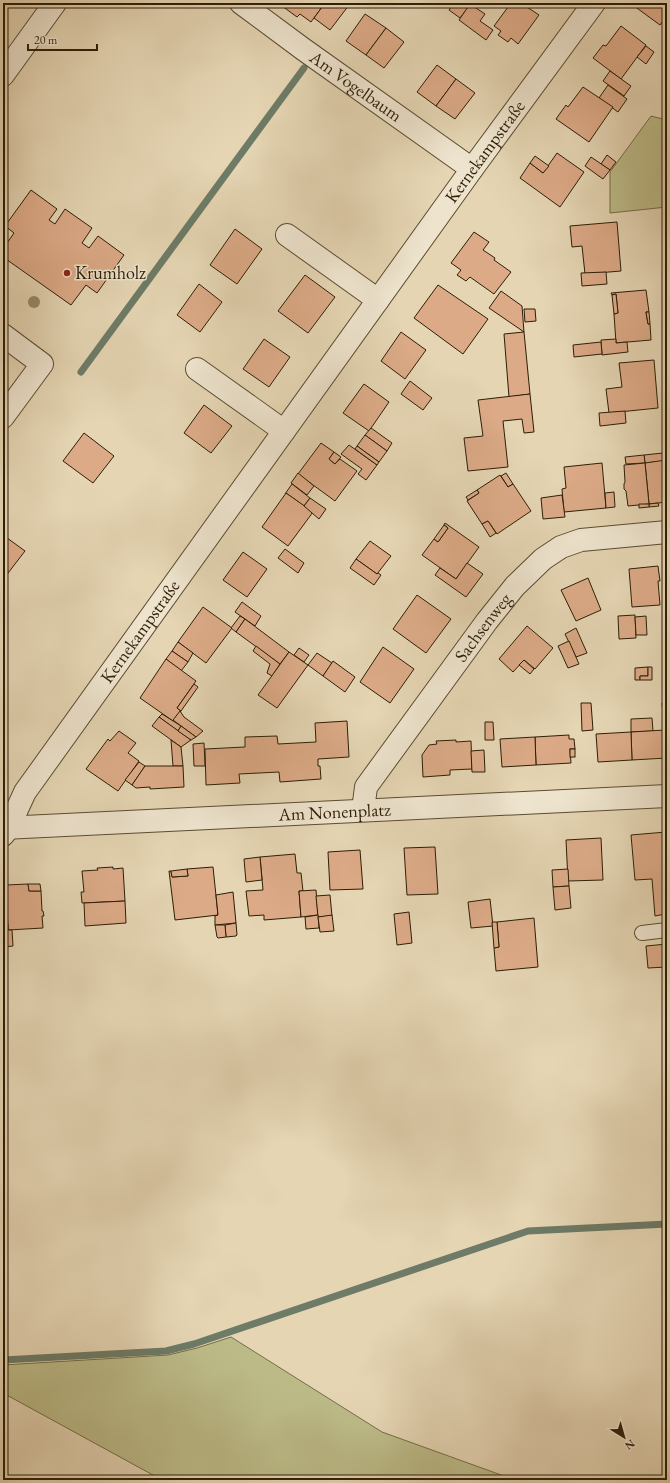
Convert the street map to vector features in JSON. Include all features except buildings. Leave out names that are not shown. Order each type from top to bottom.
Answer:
[{"type":"street","points":[[3,75],[54,3]]},
{"type":"street","name":"Am Vogelbaum","points":[[241,3],[309,54],[472,169]]},
{"type":"street","name":"Kernekampstraße","points":[[5,831],[25,792],[472,169],[594,3]]},
{"type":"street","points":[[286,234],[378,300]]},
{"type":"street","points":[[3,335],[42,364],[3,417]]},
{"type":"street","points":[[197,369],[284,431]]},
{"type":"street","name":"Sachsenweg","points":[[363,810],[366,787],[487,621],[515,586],[542,559],[561,547],[581,540],[667,532]]},
{"type":"street","name":"Am Nonenplatz","points":[[5,831],[363,810],[667,796]]},
{"type":"lane","points":[[642,933],[667,930]]},
{"type":"shaded area","points":[[651,116],[667,120],[667,207],[610,213],[610,172]]},
{"type":"shaded area","points":[[231,1337],[382,1432],[515,1480],[162,1480],[3,1393],[3,1365],[168,1355],[197,1348]]},
{"type":"waterway","points":[[81,372],[304,68]]},
{"type":"waterway","points":[[3,1360],[166,1351],[194,1344],[528,1231],[667,1224]]},
{"type":"place","name":"Krumholz","points":[[67,273]]}]
